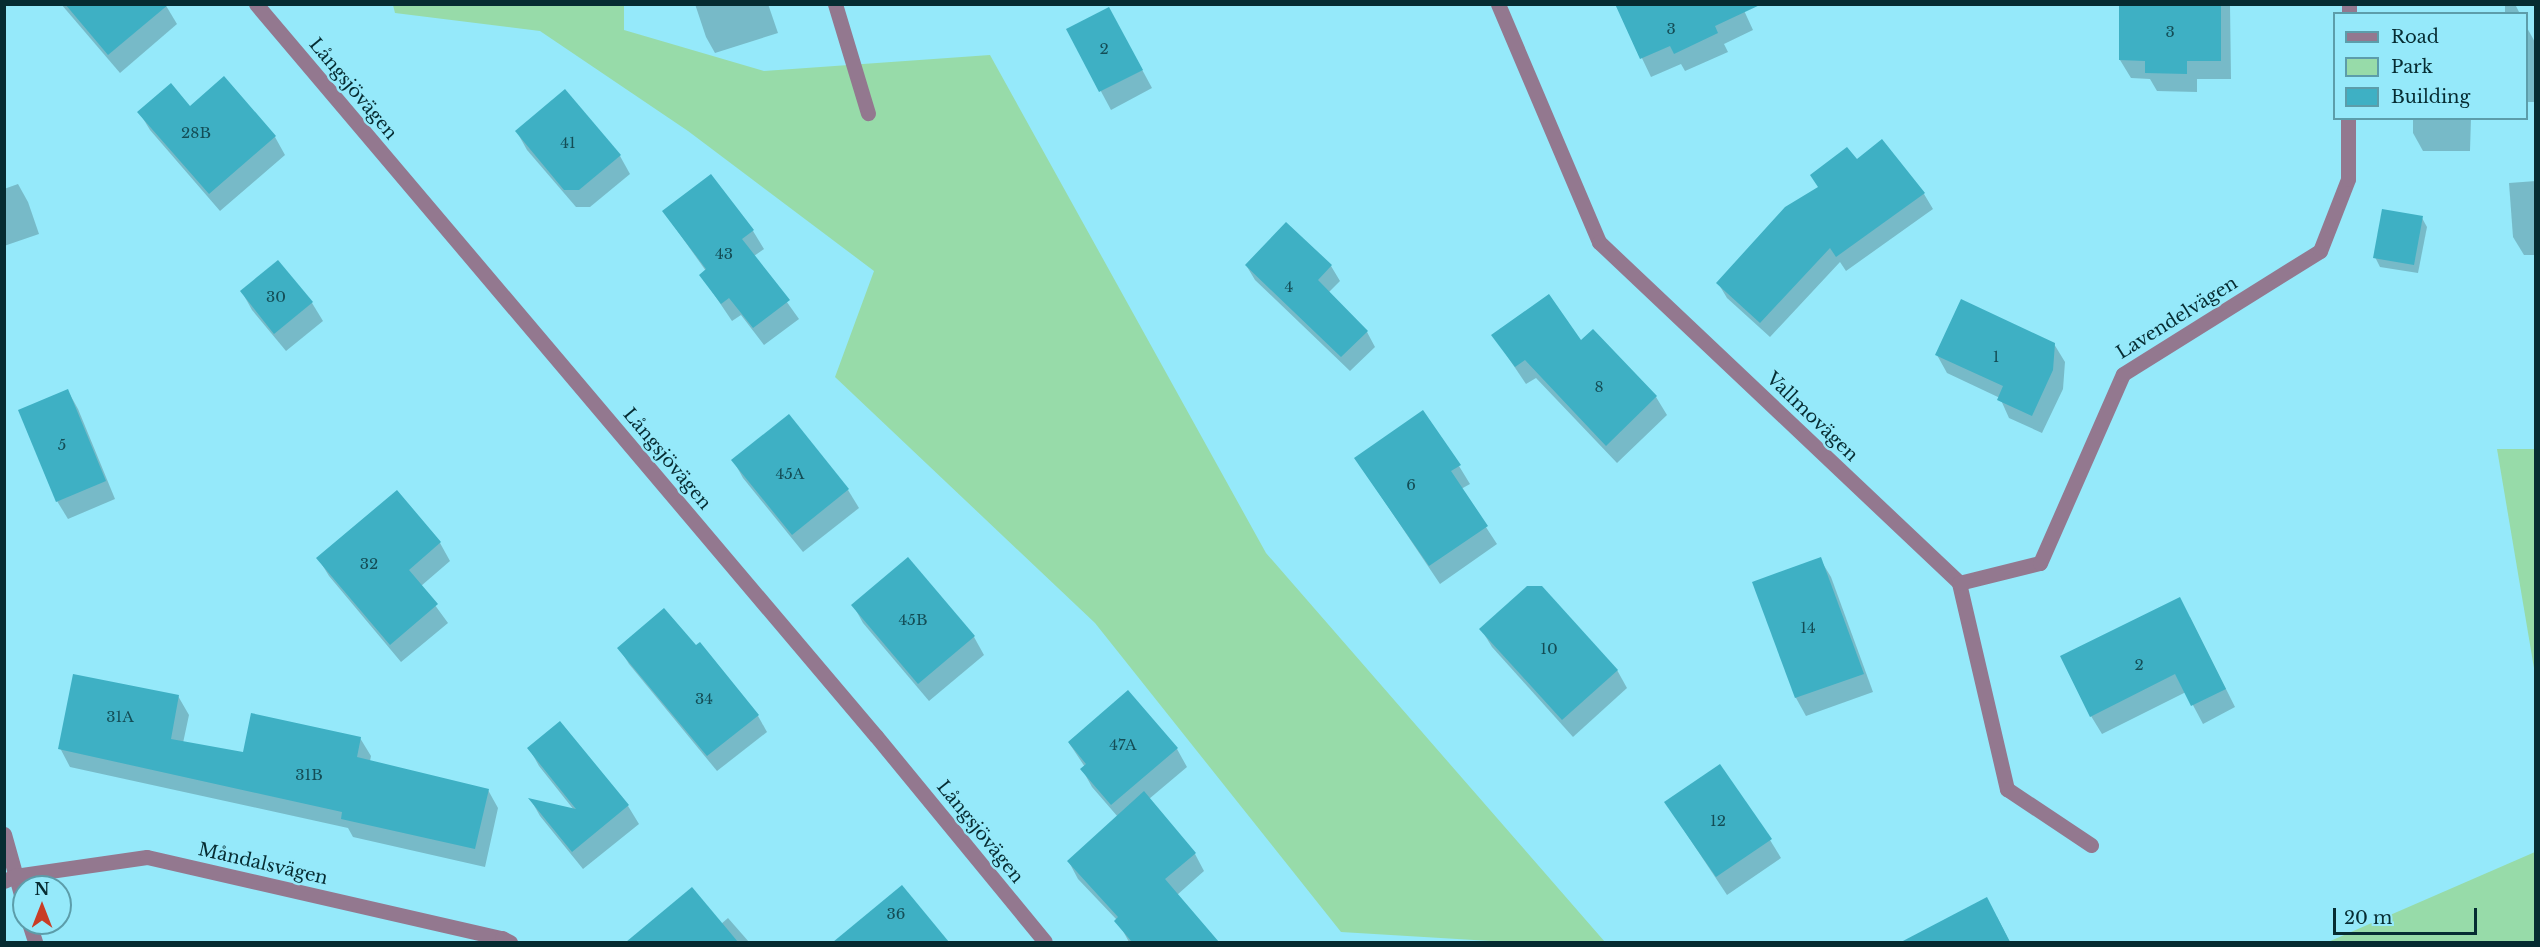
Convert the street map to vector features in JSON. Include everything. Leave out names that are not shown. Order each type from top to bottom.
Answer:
[{"type":"street","name":"Långsjövägen","points":[[256,4],[876,736],[1045,942]]},
{"type":"street","points":[[835,4],[868,113]]},
{"type":"street","name":"Vallmovägen","points":[[1498,4],[1599,242],[1959,583]]},
{"type":"street","name":"Lavendelvägen","points":[[1959,583],[2040,563],[2122,374],[2320,250],[2348,179],[2348,120]]},
{"type":"street","points":[[1959,583],[2007,789],[2091,845]]},
{"type":"street","points":[[4,834],[10,878]]},
{"type":"street","name":"Måndalsvägen","points":[[10,878],[147,857],[502,938],[510,942]]},
{"type":"green space","points":[[393,5],[624,5],[624,30],[764,71],[990,55],[1266,553],[1605,942],[1507,942],[1341,932],[1095,623],[835,377],[874,271],[688,131],[540,31],[395,13]]},
{"type":"green space","points":[[2497,449],[2535,449],[2535,674]]},
{"type":"green space","points":[[2535,852],[2535,942],[2328,942]]},
{"type":"building","points":[[65,4],[169,4],[108,55]]},
{"type":"building","points":[[1615,4],[1762,4],[1715,26],[1718,33],[1674,54],[1670,46],[1640,59]]},
{"type":"building","points":[[2119,4],[2221,4],[2221,61],[2187,61],[2187,74],[2145,73],[2145,61],[2119,60]]},
{"type":"building","points":[[1109,7],[1143,70],[1099,92],[1066,29]]},
{"type":"building","points":[[224,76],[276,136],[209,194],[137,112],[171,83],[190,106]]},
{"type":"building","points":[[565,89],[621,155],[579,190],[564,190],[515,131]]},
{"type":"building","points":[[1882,139],[1925,193],[1836,257],[1830,248],[1760,323],[1716,283],[1785,207],[1818,187],[1810,175],[1847,147],[1857,159]]},
{"type":"building","points":[[711,174],[754,230],[742,239],[790,300],[753,328],[729,298],[721,304],[699,275],[706,269],[662,211]]},
{"type":"building","points":[[2382,209],[2423,216],[2414,265],[2373,258]]},
{"type":"building","points":[[1286,222],[1332,265],[1318,280],[1368,331],[1341,357],[1245,265]]},
{"type":"building","points":[[278,260],[313,302],[274,334],[240,291]]},
{"type":"building","points":[[1549,294],[1581,340],[1593,329],[1657,396],[1606,446],[1525,360],[1515,367],[1491,335]]},
{"type":"building","points":[[1961,299],[2055,343],[2053,370],[2032,416],[1997,400],[2003,386],[1935,355]]},
{"type":"building","points":[[68,389],[106,481],[56,502],[18,410]]},
{"type":"building","points":[[1423,410],[1461,465],[1451,471],[1488,526],[1429,566],[1354,458]]},
{"type":"building","points":[[789,414],[849,489],[792,535],[731,460]]},
{"type":"building","points":[[397,490],[441,542],[409,570],[438,604],[390,645],[316,558]]},
{"type":"building","points":[[908,557],[975,636],[918,684],[851,605]]},
{"type":"building","points":[[1821,557],[1864,674],[1795,698],[1752,582]]},
{"type":"building","points":[[1527,586],[1542,586],[1618,670],[1562,720],[1479,629]]},
{"type":"building","points":[[2180,597],[2226,689],[2191,706],[2175,674],[2090,717],[2060,656]]},
{"type":"building","points":[[664,608],[696,645],[700,642],[759,715],[707,756],[617,648]]},
{"type":"building","points":[[73,674],[179,695],[171,739],[243,752],[251,713],[361,737],[357,757],[489,789],[475,849],[341,819],[342,812],[58,749]]},
{"type":"building","points":[[1128,690],[1178,748],[1111,805],[1080,769],[1086,764],[1068,742]]},
{"type":"building","points":[[560,721],[629,805],[572,852],[528,798],[576,809],[527,748]]},
{"type":"building","points":[[1720,764],[1772,839],[1716,877],[1664,802]]},
{"type":"building","points":[[1144,791],[1196,853],[1165,879],[1219,942],[1132,942],[1114,921],[1118,917],[1067,861]]},
{"type":"building","points":[[902,885],[949,942],[833,942]]},
{"type":"building","points":[[692,887],[738,942],[626,942]]},
{"type":"building","points":[[1987,897],[2010,942],[1901,942]]}]
